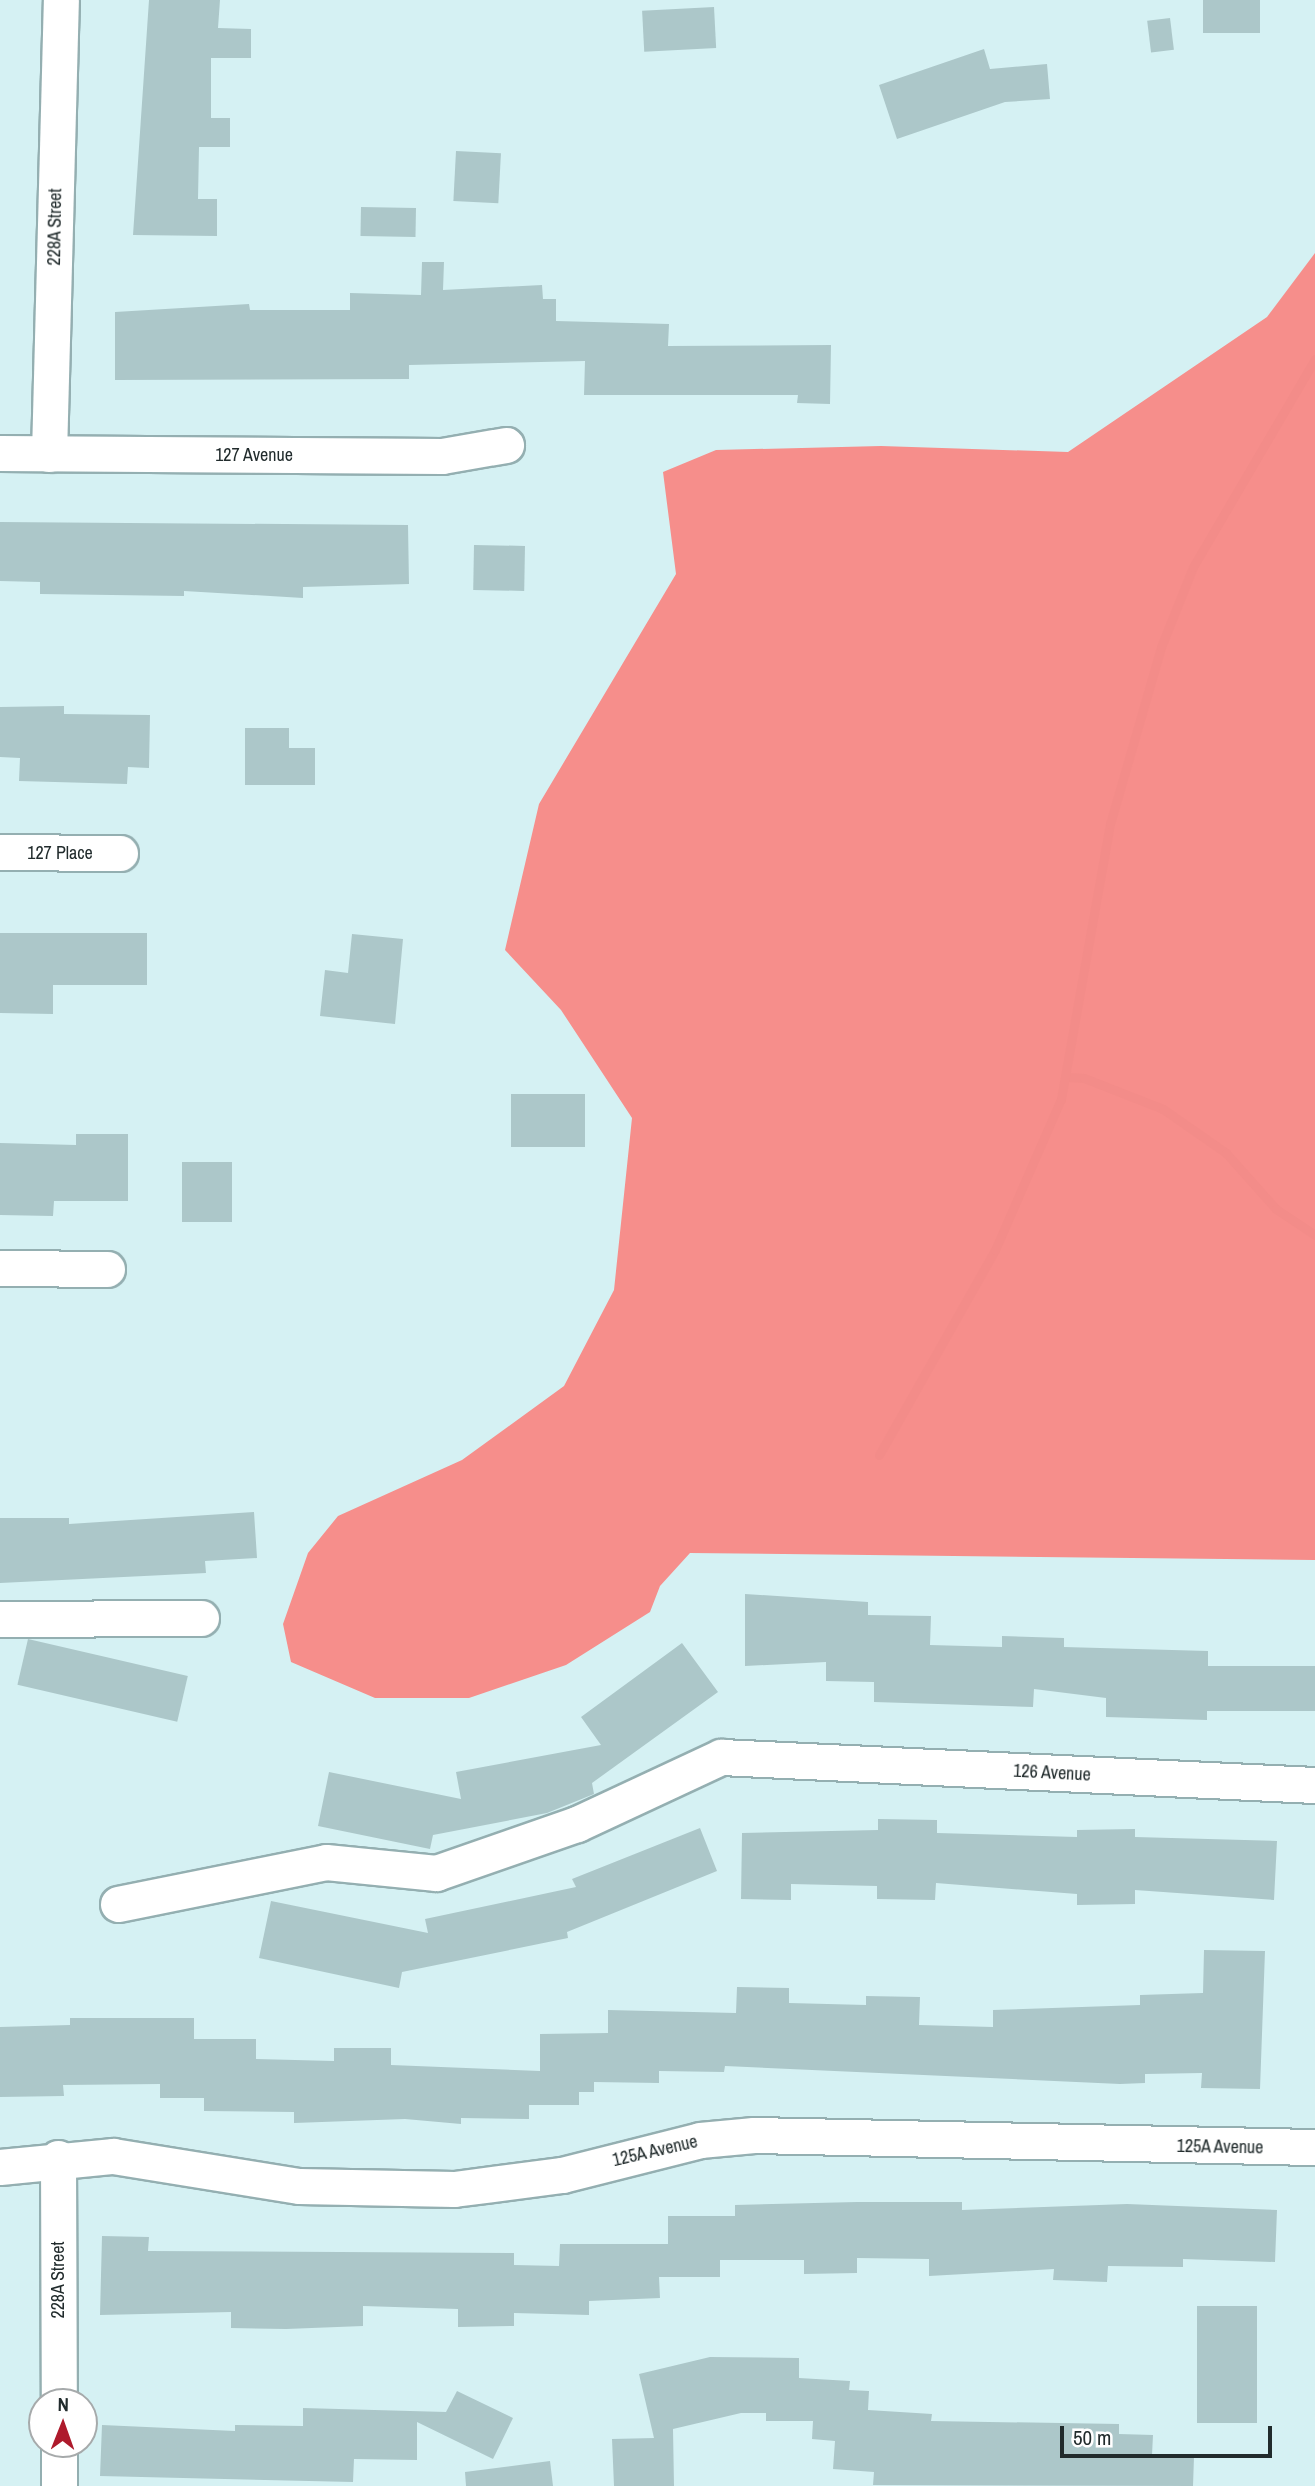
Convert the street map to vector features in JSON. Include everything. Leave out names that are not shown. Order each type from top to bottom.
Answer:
[{"type":"street","name":"228A Street","points":[[49,454],[61,0]]},
{"type":"street","name":"127 Avenue","points":[[0,453],[442,456],[506,445]]},
{"type":"street","name":"127 Place","points":[[0,852],[120,853]]},
{"type":"street","points":[[0,1268],[107,1269]]},
{"type":"street","points":[[0,1619],[201,1618]]},
{"type":"street","name":"126 Avenue","points":[[118,1904],[326,1862],[436,1873],[577,1824],[711,1758],[789,1759],[1315,1784]]},
{"type":"street","name":"125A Avenue","points":[[0,2167],[58,2158],[138,2158],[299,2186],[441,2189],[562,2175],[658,2148],[754,2135],[1315,2147]]},
{"type":"street","name":"228A Street","points":[[58,2158],[59,2388]]},
{"type":"street","points":[[59,2458],[59,2486]]},
{"type":"shaded area","points":[[1315,253],[1315,1560],[690,1553],[660,1586],[650,1612],[566,1665],[469,1698],[375,1698],[291,1662],[283,1624],[308,1553],[338,1516],[462,1460],[564,1386],[614,1290],[632,1118],[561,1010],[505,950],[539,804],[676,574],[663,472],[716,450],[881,446],[1068,452],[1267,317]]},
{"type":"building","points":[[149,0],[220,0],[218,28],[251,29],[251,58],[211,58],[211,118],[230,118],[230,147],[199,147],[198,199],[217,199],[217,236],[133,235]]},
{"type":"building","points":[[1203,0],[1260,0],[1260,33],[1203,33]]},
{"type":"building","points":[[714,7],[716,48],[644,52],[642,11]]},
{"type":"building","points":[[1170,18],[1174,50],[1151,53],[1147,21]]},
{"type":"building","points":[[984,49],[990,69],[1047,64],[1050,99],[1005,102],[897,139],[879,85]]},
{"type":"building","points":[[456,151],[501,153],[498,203],[453,201]]},
{"type":"building","points":[[361,207],[416,208],[415,237],[360,236]]},
{"type":"building","points":[[422,262],[444,262],[443,290],[542,285],[543,299],[556,299],[556,321],[669,324],[668,346],[831,345],[830,404],[797,403],[798,395],[584,395],[585,361],[409,365],[409,379],[115,380],[115,312],[249,304],[250,310],[350,310],[350,293],[421,295]]},
{"type":"building","points":[[0,522],[408,525],[409,584],[303,587],[303,598],[184,591],[184,596],[40,594],[40,582],[0,581]]},
{"type":"building","points":[[474,545],[525,546],[524,591],[473,590]]},
{"type":"building","points":[[64,706],[64,714],[150,715],[149,768],[128,767],[127,784],[19,781],[20,758],[0,757],[0,707]]},
{"type":"building","points":[[245,728],[289,728],[289,748],[315,748],[315,785],[245,785]]},
{"type":"building","points":[[0,933],[147,933],[147,985],[53,985],[53,1014],[0,1013]]},
{"type":"building","points":[[352,934],[403,939],[395,1024],[320,1016],[325,970],[348,973]]},
{"type":"building","points":[[511,1094],[585,1094],[585,1147],[511,1147]]},
{"type":"building","points":[[76,1134],[128,1134],[128,1201],[54,1201],[53,1216],[0,1215],[0,1143],[76,1145]]},
{"type":"building","points":[[182,1162],[232,1162],[232,1222],[182,1222]]},
{"type":"building","points":[[254,1512],[257,1558],[205,1561],[206,1573],[0,1583],[0,1518],[69,1518],[69,1524]]},
{"type":"building","points":[[745,1594],[868,1602],[868,1615],[931,1616],[930,1645],[1002,1647],[1002,1636],[1064,1638],[1064,1647],[1208,1651],[1208,1666],[1315,1666],[1315,1711],[1207,1711],[1207,1720],[1106,1717],[1106,1698],[1034,1689],[1033,1707],[874,1702],[874,1682],[826,1681],[826,1662],[745,1666]]},
{"type":"building","points":[[28,1639],[188,1676],[177,1722],[17,1685]]},
{"type":"building","points":[[682,1643],[718,1692],[592,1783],[594,1794],[547,1813],[433,1835],[430,1849],[318,1826],[329,1772],[461,1799],[456,1772],[601,1745],[581,1717]]},
{"type":"building","points":[[878,1819],[937,1820],[937,1833],[1077,1837],[1077,1830],[1135,1829],[1135,1837],[1277,1841],[1274,1900],[1135,1890],[1135,1904],[1077,1905],[1077,1894],[936,1883],[935,1900],[877,1899],[877,1886],[791,1884],[791,1900],[741,1899],[742,1833],[878,1830]]},
{"type":"building","points":[[700,1828],[717,1871],[567,1932],[568,1938],[402,1972],[399,1988],[259,1958],[271,1901],[428,1933],[425,1919],[576,1887],[572,1879]]},
{"type":"building","points":[[1204,1950],[1265,1951],[1260,2089],[1201,2088],[1202,2073],[1145,2074],[1145,2083],[1120,2084],[725,2066],[724,2072],[659,2071],[659,2083],[594,2082],[594,2092],[579,2092],[579,2105],[529,2105],[529,2119],[461,2118],[461,2124],[405,2119],[294,2123],[294,2112],[204,2111],[204,2098],[160,2098],[160,2084],[63,2085],[64,2096],[0,2097],[0,2027],[70,2025],[70,2018],[194,2018],[194,2039],[256,2039],[256,2059],[334,2061],[334,2048],[391,2048],[391,2065],[540,2071],[540,2034],[608,2033],[608,2010],[736,2013],[737,1987],[789,1988],[789,2003],[866,2005],[866,1996],[920,1997],[919,2025],[993,2027],[993,2010],[1140,2005],[1140,1995],[1203,1993]]},
{"type":"building","points":[[962,2202],[962,2210],[1127,2204],[1277,2210],[1275,2262],[1183,2259],[1183,2267],[1108,2266],[1107,2282],[1053,2280],[1054,2269],[929,2276],[929,2259],[857,2258],[857,2273],[804,2274],[804,2260],[720,2260],[720,2277],[659,2277],[660,2298],[589,2301],[589,2315],[514,2313],[514,2326],[458,2327],[458,2309],[363,2306],[363,2326],[286,2329],[231,2328],[231,2312],[100,2315],[102,2236],[149,2237],[148,2251],[514,2253],[514,2265],[559,2266],[560,2244],[668,2244],[668,2216],[735,2216],[735,2205]]},
{"type":"building","points":[[1197,2306],[1257,2306],[1257,2423],[1197,2423]]},
{"type":"building","points":[[710,2357],[799,2358],[799,2378],[850,2381],[849,2390],[869,2391],[868,2410],[932,2414],[931,2421],[1119,2424],[1119,2434],[1153,2435],[1152,2455],[1194,2457],[1193,2486],[873,2485],[874,2472],[833,2469],[835,2441],[812,2439],[813,2421],[766,2421],[766,2413],[741,2413],[673,2429],[674,2486],[614,2486],[612,2439],[654,2438],[639,2374]]},
{"type":"building","points":[[457,2391],[513,2418],[493,2459],[417,2422],[417,2460],[354,2459],[353,2482],[100,2476],[102,2425],[235,2431],[235,2425],[303,2426],[303,2408],[446,2412]]},
{"type":"building","points":[[550,2461],[553,2486],[466,2486],[465,2472]]},
{"type":"waterway","points":[[879,1455],[995,1250],[1061,1099],[1110,824],[1161,647],[1193,567],[1315,359]]},
{"type":"waterway","points":[[1067,1077],[1084,1078],[1163,1109],[1226,1153],[1276,1209],[1315,1235]]}]
